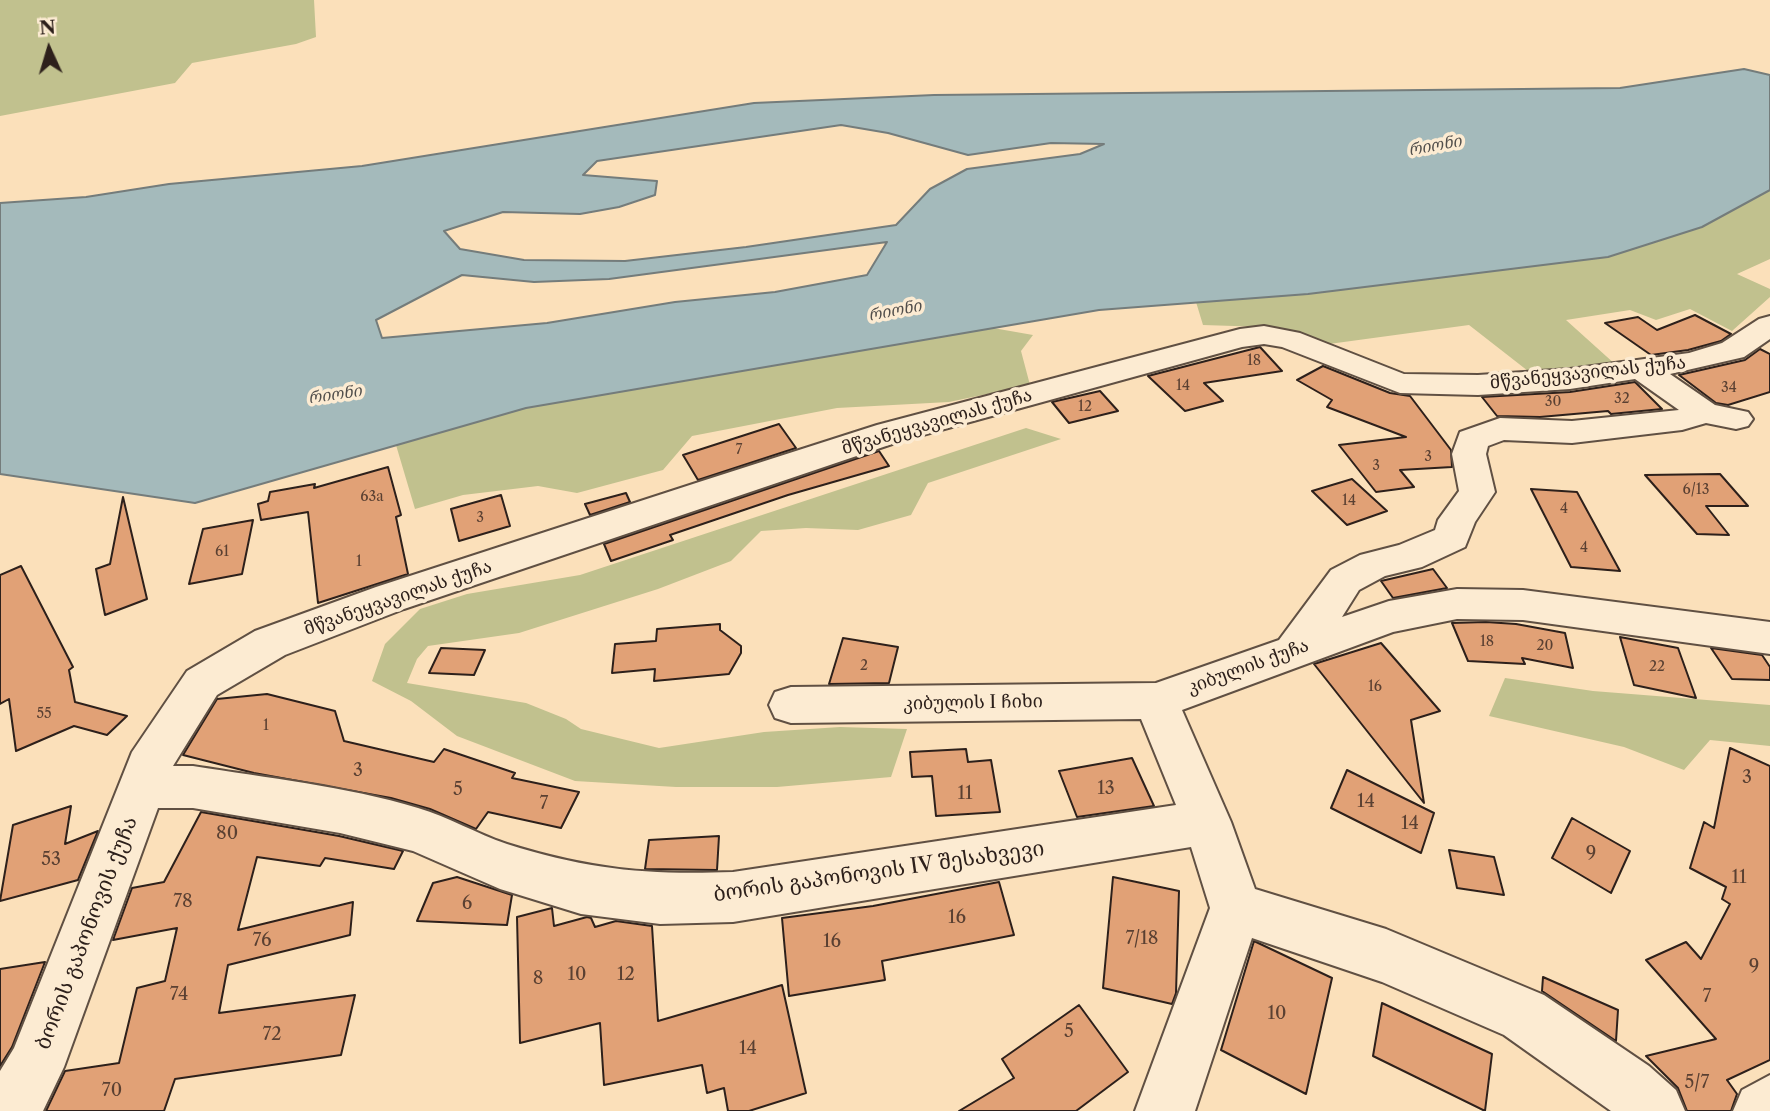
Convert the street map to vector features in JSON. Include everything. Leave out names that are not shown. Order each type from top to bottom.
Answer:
[{"type":"street","name":"მწვანეყვავილას ქუჩა","points":[[150,769],[202,683],[270,643],[390,598],[889,433],[1203,347],[1264,335],[1289,339],[1400,383],[1478,384],[1642,370],[1692,362],[1733,350],[1770,325]]},
{"type":"street","points":[[1295,649],[1320,619],[1345,580],[1374,565],[1408,556],[1452,538],[1457,520],[1477,492],[1469,454],[1472,440],[1500,429],[1572,432],[1720,416],[1642,370]]},
{"type":"street","name":"კიბულის ქუჩა","points":[[1156,701],[1389,617],[1457,604],[1523,605],[1770,638]]},
{"type":"street","points":[[1156,701],[1207,822],[1236,908],[1165,1111]]},
{"type":"street","name":"კიბულის I ჩიხი","points":[[790,705],[1156,701]]},
{"type":"street","name":"ბორის გაპონოვის IV შესახვევი","points":[[150,769],[193,787],[340,811],[419,830],[500,865],[581,890],[660,899],[733,897],[1207,822]]},
{"type":"street","name":"ბორის გაპონოვის ქუჩა","points":[[15,1083],[150,769]]},
{"type":"street","points":[[1236,908],[1385,956],[1524,1015],[1628,1087],[1656,1111]]},
{"type":"street","points":[[1763,1111],[1770,1105]]},
{"type":"green space","points":[[0,0],[314,0],[316,37],[296,44],[192,63],[175,83],[0,116]]},
{"type":"green space","points":[[1770,190],[1770,259],[1737,274],[1770,289],[1770,297],[1732,331],[1690,309],[1656,320],[1630,310],[1566,320],[1616,365],[1528,371],[1469,325],[1329,344],[1266,327],[1203,325],[1196,302],[1308,294],[1608,257],[1702,227]]},
{"type":"green space","points":[[993,328],[1033,335],[1021,351],[1030,385],[949,402],[837,408],[692,436],[663,470],[577,493],[538,486],[463,495],[415,509],[396,445],[526,408]]},
{"type":"green space","points":[[1026,428],[1061,439],[928,483],[911,515],[858,530],[806,528],[761,531],[731,561],[658,589],[519,633],[428,646],[417,659],[407,683],[526,703],[566,719],[581,729],[659,748],[764,732],[840,727],[907,729],[891,777],[777,787],[676,787],[575,781],[457,736],[411,701],[372,681],[385,644],[420,609],[467,594],[580,575]]},
{"type":"green space","points":[[1505,678],[1593,691],[1770,705],[1770,746],[1710,740],[1684,770],[1624,747],[1489,716]]},
{"type":"water","name":"რიონი","points":[[1744,69],[1770,75],[1770,190],[1702,227],[1608,257],[1308,294],[1099,310],[526,408],[195,503],[0,474],[0,203],[86,197],[169,184],[362,166],[754,103],[934,95],[1620,88]],"holes":[[[841,125],[888,133],[968,155],[1051,143],[1104,144],[1080,154],[967,169],[930,189],[896,225],[746,247],[625,261],[524,260],[460,249],[444,231],[503,212],[580,214],[619,207],[655,195],[657,181],[583,175],[597,161]],[[887,242],[867,275],[775,292],[675,302],[547,323],[382,338],[376,320],[462,275],[534,282],[609,279]]]},
{"type":"building","points":[[1695,315],[1731,334],[1721,341],[1688,350],[1651,355],[1605,323],[1638,317],[1657,330]]},
{"type":"building","points":[[1260,347],[1282,371],[1204,383],[1223,401],[1185,411],[1148,376]]},
{"type":"building","points":[[1760,349],[1770,354],[1770,392],[1728,405],[1716,403],[1679,375],[1745,360]]},
{"type":"building","points":[[1323,366],[1390,393],[1410,396],[1451,450],[1452,467],[1400,470],[1414,487],[1376,492],[1339,445],[1406,437],[1327,407],[1332,400],[1297,380]]},
{"type":"building","points":[[1635,382],[1662,409],[1611,414],[1608,411],[1540,417],[1497,416],[1482,397],[1570,392]]},
{"type":"building","points":[[1100,391],[1118,411],[1069,423],[1052,402]]},
{"type":"building","points":[[779,424],[796,448],[698,480],[683,455]]},
{"type":"building","points":[[879,451],[889,466],[788,495],[670,535],[673,540],[611,561],[604,544]]},
{"type":"building","points":[[388,467],[401,515],[396,517],[408,574],[318,603],[308,512],[261,520],[258,504],[268,501],[270,492],[315,484],[314,488]]},
{"type":"building","points":[[1720,474],[1748,506],[1706,506],[1729,535],[1697,534],[1645,475]]},
{"type":"building","points":[[1352,479],[1387,511],[1347,525],[1312,491]]},
{"type":"building","points":[[1531,489],[1577,492],[1620,571],[1571,567]]},
{"type":"building","points":[[626,493],[630,502],[590,515],[585,504]]},
{"type":"building","points":[[501,495],[510,526],[459,541],[451,509]]},
{"type":"building","points":[[123,497],[147,599],[105,615],[96,569],[110,564]]},
{"type":"building","points":[[253,520],[242,574],[189,584],[203,529]]},
{"type":"building","points":[[21,566],[73,667],[69,670],[75,702],[127,716],[107,735],[74,726],[16,751],[9,699],[0,704],[0,575]]},
{"type":"building","points":[[1433,569],[1447,588],[1393,598],[1381,581]]},
{"type":"building","points":[[1452,623],[1516,624],[1565,633],[1573,668],[1522,658],[1525,664],[1468,661]]},
{"type":"building","points":[[720,624],[720,630],[741,646],[741,653],[729,674],[654,681],[655,669],[612,673],[615,644],[656,641],[657,629]]},
{"type":"building","points":[[1620,637],[1678,648],[1696,698],[1634,685]]},
{"type":"building","points":[[843,638],[898,647],[889,683],[829,684]]},
{"type":"building","points":[[1381,643],[1440,711],[1411,720],[1424,803],[1314,664]]},
{"type":"building","points":[[441,648],[485,650],[474,675],[429,673]]},
{"type":"building","points":[[1711,648],[1762,655],[1770,667],[1770,680],[1732,679]]},
{"type":"building","points":[[267,694],[335,711],[344,741],[434,762],[444,749],[515,773],[512,778],[579,792],[561,828],[488,812],[476,829],[430,809],[391,798],[254,773],[183,755],[217,699]]},
{"type":"building","points":[[1730,748],[1770,766],[1770,1060],[1727,1080],[1737,1094],[1731,1111],[1687,1111],[1678,1088],[1646,1056],[1716,1039],[1646,960],[1686,942],[1701,959],[1730,904],[1722,899],[1726,887],[1690,868],[1704,822],[1714,828]]},
{"type":"building","points":[[966,749],[968,762],[991,760],[1000,812],[936,816],[932,776],[912,777],[910,752]]},
{"type":"building","points":[[1132,758],[1154,806],[1077,817],[1059,771]]},
{"type":"building","points":[[1347,770],[1434,813],[1421,853],[1331,808]]},
{"type":"building","points":[[71,806],[65,844],[98,831],[78,880],[0,901],[13,825]]},
{"type":"building","points":[[201,812],[339,836],[403,851],[394,869],[325,858],[320,866],[257,857],[238,930],[353,902],[350,935],[228,965],[219,1013],[355,995],[341,1055],[175,1079],[164,1111],[46,1111],[65,1071],[119,1063],[137,988],[165,981],[177,928],[113,940],[132,888],[164,882]]},
{"type":"building","points":[[1572,818],[1630,851],[1611,893],[1552,858]]},
{"type":"building","points":[[719,836],[717,870],[645,869],[649,840]]},
{"type":"building","points":[[1449,850],[1494,857],[1504,895],[1457,888]]},
{"type":"building","points":[[457,877],[512,895],[507,925],[417,921],[433,883]]},
{"type":"building","points":[[1113,877],[1179,891],[1176,993],[1172,1004],[1103,988]]},
{"type":"building","points":[[999,882],[1014,935],[882,961],[885,980],[789,996],[782,918],[873,906]]},
{"type":"building","points":[[552,908],[554,926],[587,917],[591,918],[595,927],[616,921],[652,926],[658,1021],[782,985],[806,1093],[749,1111],[728,1111],[724,1088],[707,1093],[702,1065],[604,1085],[600,1023],[520,1043],[517,917]]},
{"type":"building","points":[[1254,941],[1332,978],[1306,1094],[1221,1050]]},
{"type":"building","points":[[45,962],[12,1047],[0,1066],[0,969]]},
{"type":"building","points":[[1543,977],[1618,1010],[1616,1041],[1542,991]]},
{"type":"building","points":[[1382,1003],[1492,1054],[1485,1111],[1373,1056]]},
{"type":"building","points":[[1079,1005],[1128,1072],[1076,1111],[959,1111],[1014,1078],[1002,1059]]}]
